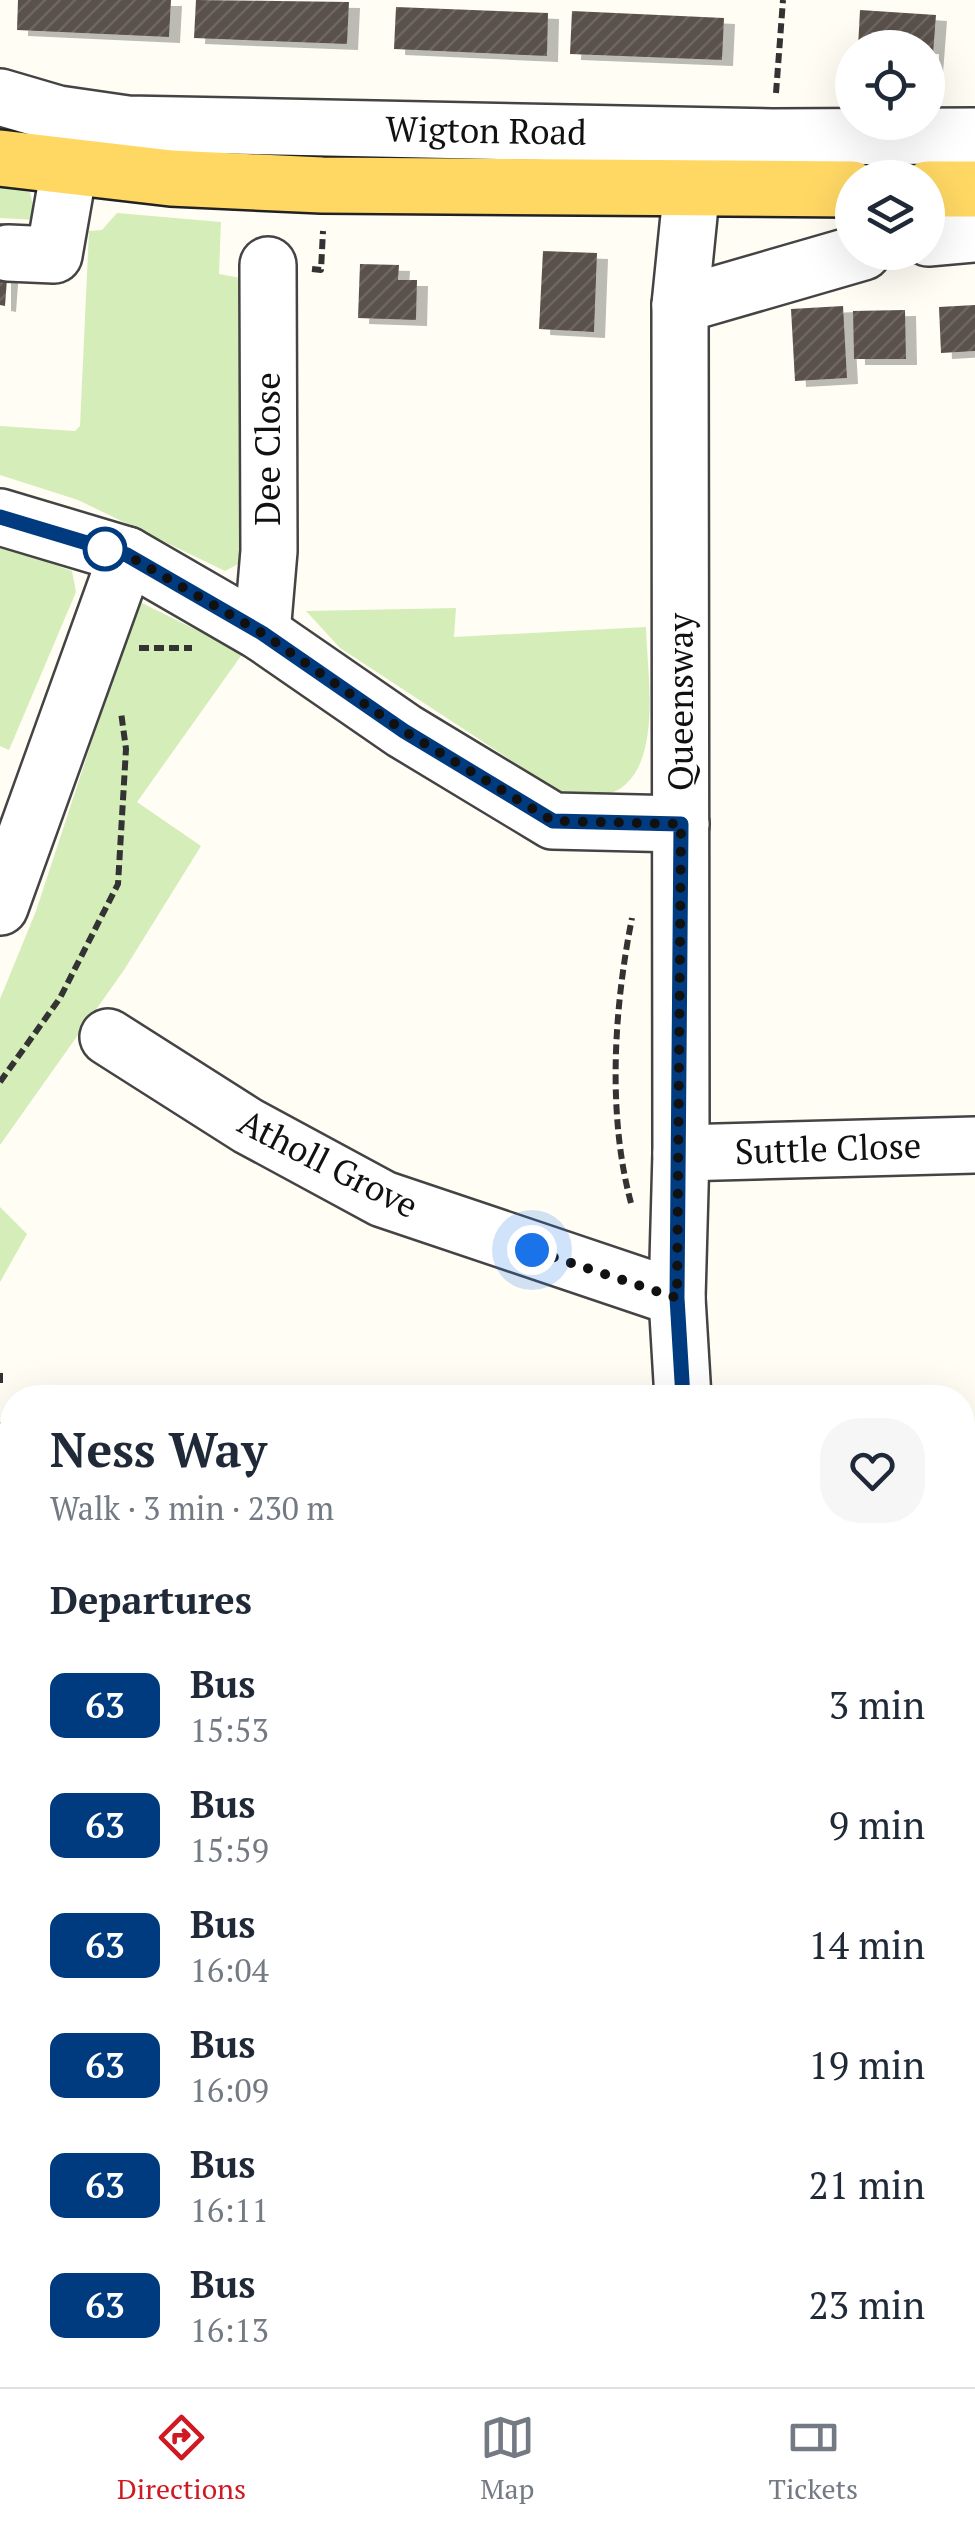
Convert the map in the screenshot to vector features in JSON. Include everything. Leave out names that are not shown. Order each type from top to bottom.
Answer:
[{"type":"main road","name":"Wigton Road","points":[[0,158],[69,168],[322,185],[835,189]]},
{"type":"main road","points":[[945,189],[975,189]]},
{"type":"street","name":"Wigton Road","points":[[0,97],[58,114],[127,124],[773,137],[975,136]]},
{"type":"street","points":[[8,252],[54,255],[69,168]]},
{"type":"street","name":"Queensway","points":[[681,1385],[677,1298],[681,1153],[680,305],[692,186]]},
{"type":"street","points":[[945,237],[975,234]]},
{"type":"street","points":[[680,305],[835,260]]},
{"type":"street","name":"Dee Close","points":[[262,633],[268,550],[268,265]]},
{"type":"street","points":[[0,517],[127,555],[262,633],[404,731],[553,821],[681,824]]},
{"type":"street","points":[[0,906],[127,555]]},
{"type":"street","name":"Atholl Grove","points":[[108,1037],[248,1126],[384,1199],[677,1298]]},
{"type":"street","name":"Suttle Close","points":[[681,1153],[975,1144]]},
{"type":"path","points":[[776,98],[784,0]]},
{"type":"path","points":[[135,649],[198,648]]},
{"type":"path","points":[[0,1082],[60,998],[118,884],[126,749],[120,700]]},
{"type":"path","points":[[634,905],[621,1002],[618,1140],[636,1219]]},
{"type":"path","points":[[0,1373],[0,1384]]},
{"type":"green space","points":[[0,187],[30,192],[36,220],[0,218]]},
{"type":"green space","points":[[117,213],[221,222],[219,274],[241,278],[256,529],[240,563],[225,571],[78,500],[0,475],[0,426],[75,431],[80,426],[89,231],[102,230]]},
{"type":"green space","points":[[0,545],[72,571],[76,592],[9,750],[0,746]]},
{"type":"green space","points":[[138,601],[243,653],[137,802],[201,846],[124,970],[0,1145],[0,999],[36,911]]},
{"type":"green space","points":[[456,608],[454,637],[646,627],[649,725],[636,771],[622,787],[601,796],[561,793],[340,648],[306,611]]},
{"type":"green space","points":[[0,1207],[27,1234],[0,1282]]},
{"type":"building","points":[[18,0],[171,0],[169,37],[17,30]]},
{"type":"building","points":[[196,0],[349,2],[347,44],[194,38]]},
{"type":"building","points":[[396,7],[548,13],[547,56],[394,49]]},
{"type":"building","points":[[860,10],[936,15],[935,30],[859,30]]},
{"type":"building","points":[[572,11],[724,18],[722,60],[570,54]]},
{"type":"building","points":[[0,223],[11,224],[5,306],[0,305]]},
{"type":"building","points":[[543,251],[597,253],[594,332],[539,329]]},
{"type":"building","points":[[360,264],[399,265],[398,280],[417,280],[416,320],[358,318]]},
{"type":"building","points":[[975,305],[975,351],[941,353],[939,307]]},
{"type":"building","points":[[843,306],[847,378],[795,381],[791,309]]},
{"type":"building","points":[[905,310],[906,359],[854,359],[853,311]]},
{"type":"bus line","name":"63","points":[[0,517],[127,555],[262,633],[404,731],[553,821],[681,824],[677,1298],[682,1385]]},
{"type":"route","points":[[105,549],[95,546],[127,555],[262,633],[404,731],[553,821],[681,824],[677,1298],[532,1250]]}]
